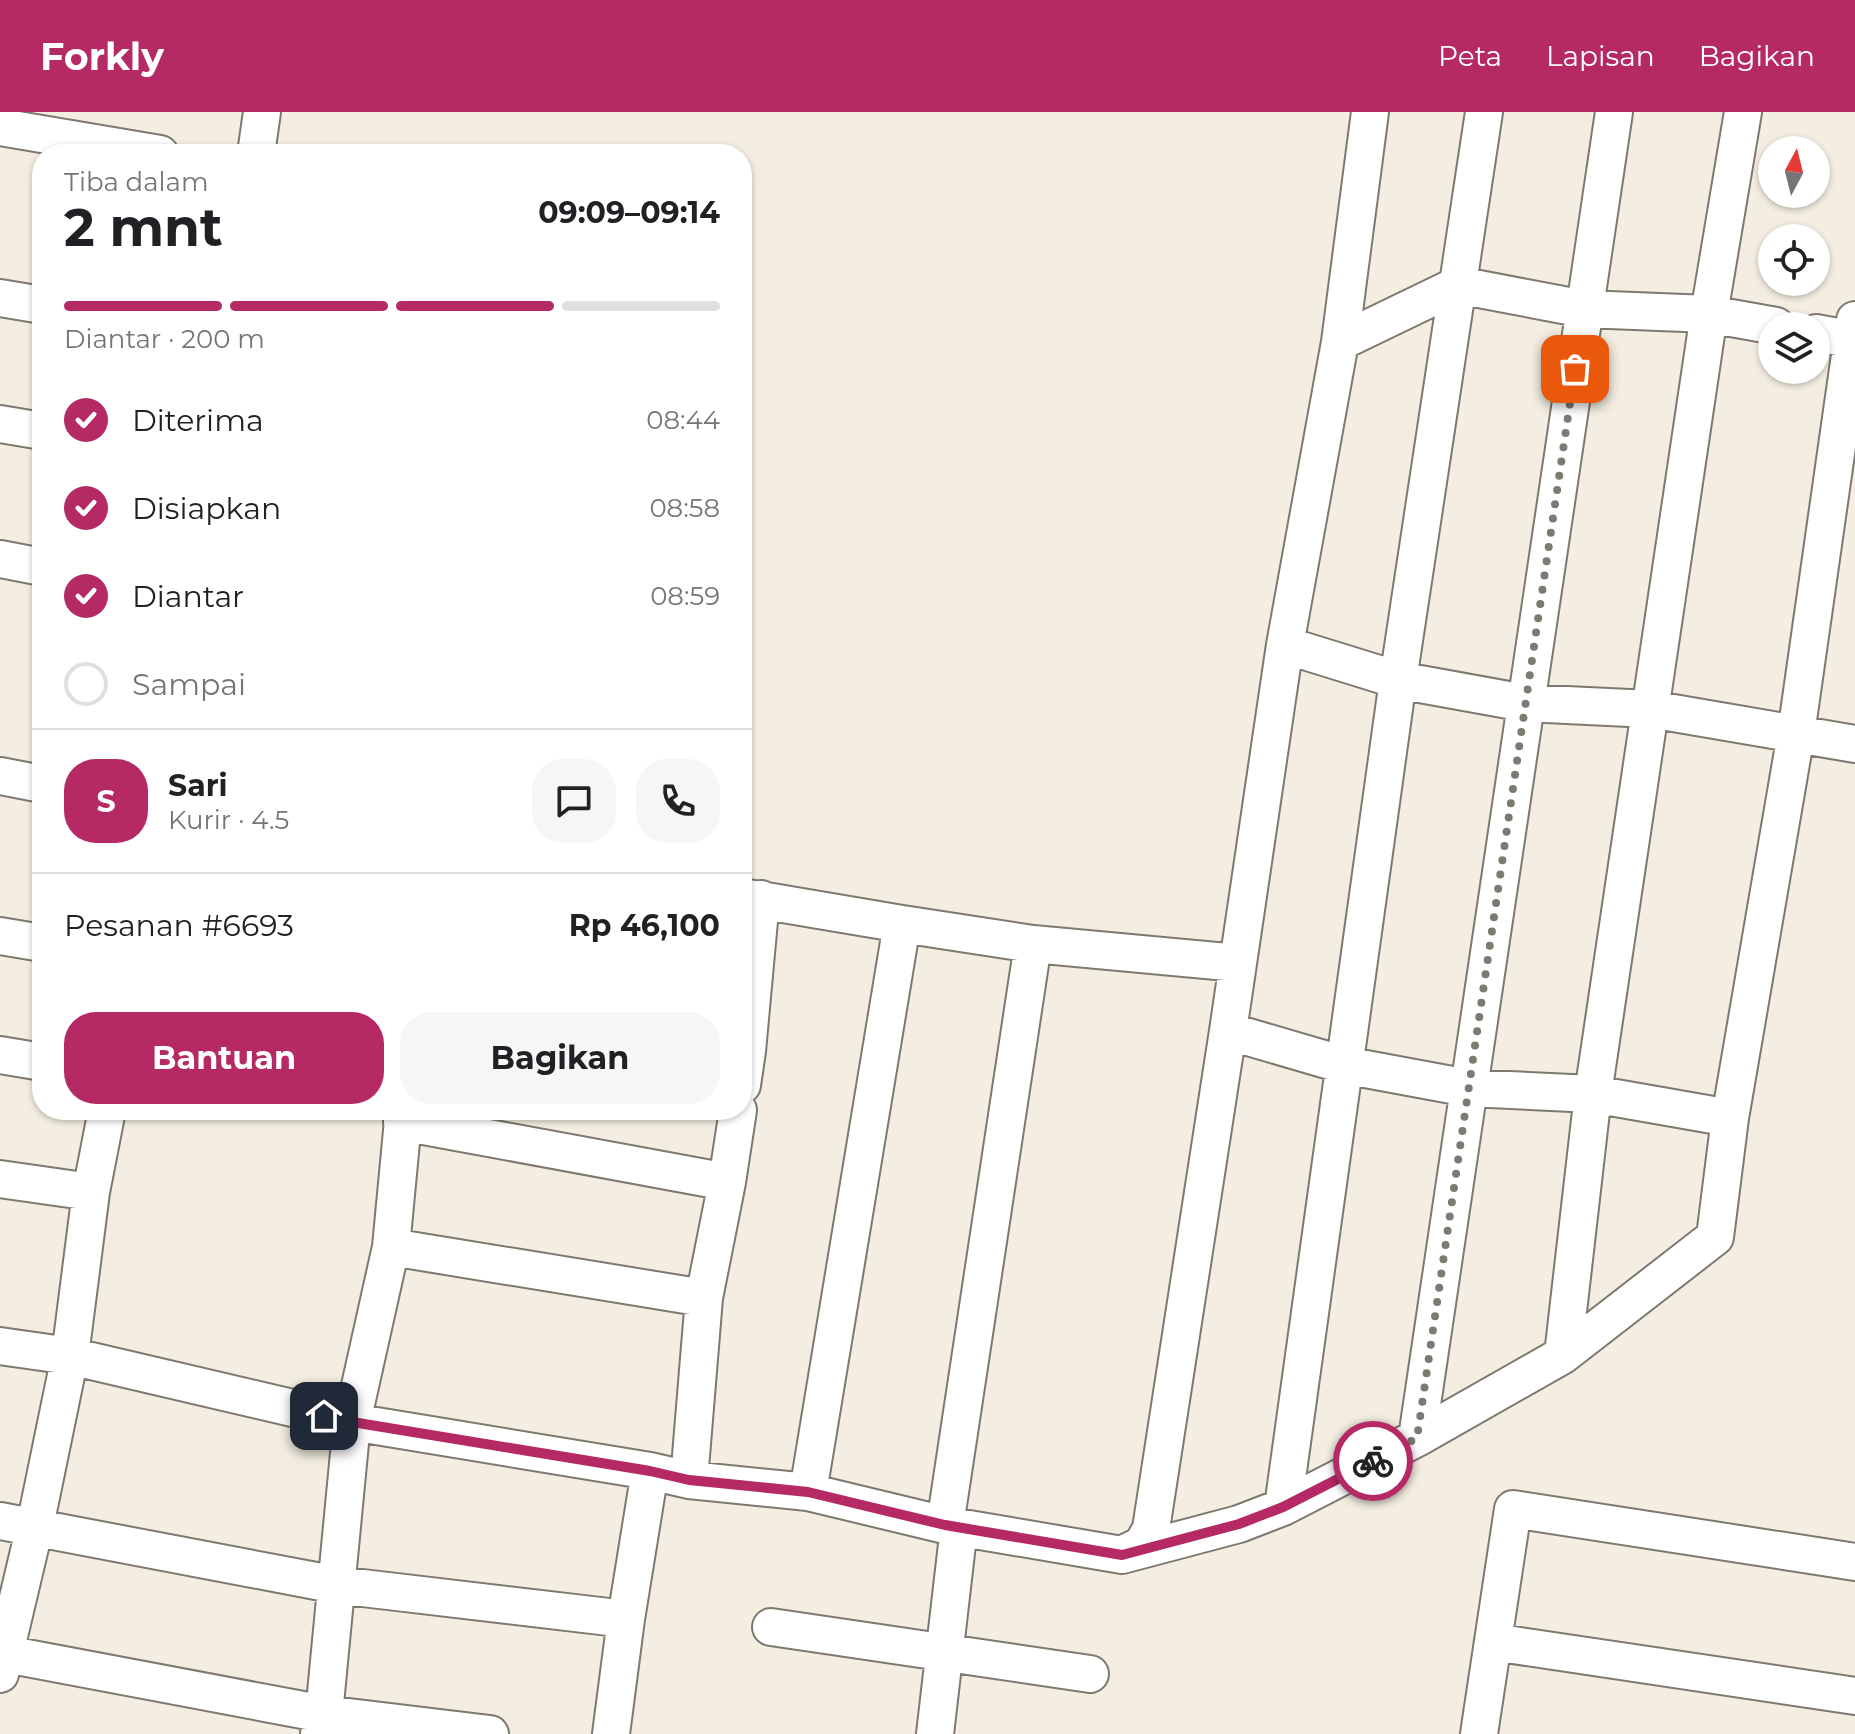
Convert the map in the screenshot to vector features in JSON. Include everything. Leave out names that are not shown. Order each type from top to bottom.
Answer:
[{"type":"street","points":[[257,144],[262,112]]},
{"type":"street","points":[[1122,1555],[1142,1545],[1151,1529],[1285,645],[1340,342],[1370,112]]},
{"type":"street","points":[[1283,1507],[1398,680],[1484,112]]},
{"type":"street","points":[[1417,1438],[1614,112]]},
{"type":"street","points":[[1563,1355],[1593,1094],[1709,314],[1743,112]]},
{"type":"street","points":[[0,127],[101,144]]},
{"type":"street","points":[[1340,342],[1458,285],[1584,309],[1709,314],[1758,323]]},
{"type":"street","points":[[0,298],[32,303]]},
{"type":"street","points":[[0,1346],[70,1356],[352,1422],[689,1480],[808,1492],[952,1526],[1122,1555],[1239,1524],[1283,1507],[1417,1438],[1563,1355],[1715,1237],[1730,1118],[1796,734],[1854,333],[1830,333]]},
{"type":"street","points":[[0,424],[32,429]]},
{"type":"street","points":[[0,559],[32,565]]},
{"type":"street","points":[[1285,645],[1398,680],[1525,703],[1650,709],[1855,744]]},
{"type":"street","points":[[0,776],[32,782]]},
{"type":"street","points":[[752,898],[1033,944],[1238,963]]},
{"type":"street","points":[[808,1492],[902,924]]},
{"type":"street","points":[[0,936],[32,941]]},
{"type":"street","points":[[935,1734],[945,1652],[952,1526],[1033,944]]},
{"type":"street","points":[[1228,1031],[1344,1065],[1468,1088],[1593,1094],[1730,1118]]},
{"type":"street","points":[[0,1055],[32,1060]]},
{"type":"street","points":[[105,1120],[91,1192],[70,1356],[17,1524],[1,1660],[321,1724],[490,1734]]},
{"type":"street","points":[[321,1724],[352,1422],[391,1247],[403,1120]]},
{"type":"street","points":[[423,1120],[727,1182]]},
{"type":"street","points":[[689,1480],[704,1298],[736,1120]]},
{"type":"street","points":[[0,1179],[91,1192]]},
{"type":"street","points":[[391,1247],[704,1298]]},
{"type":"street","points":[[611,1734],[650,1471]]},
{"type":"street","points":[[1479,1734],[1513,1509],[1855,1562]]},
{"type":"street","points":[[17,1524],[337,1585],[626,1619]]},
{"type":"street","points":[[771,1627],[1090,1674]]},
{"type":"street","points":[[1493,1642],[1855,1696]]},
{"type":"way so far","points":[[1373,1461],[1417,1438],[1575,369]]},
{"type":"route","points":[[324,1416],[689,1480],[808,1492],[945,1525],[1122,1555],[1239,1524],[1283,1507],[1373,1461]]}]
